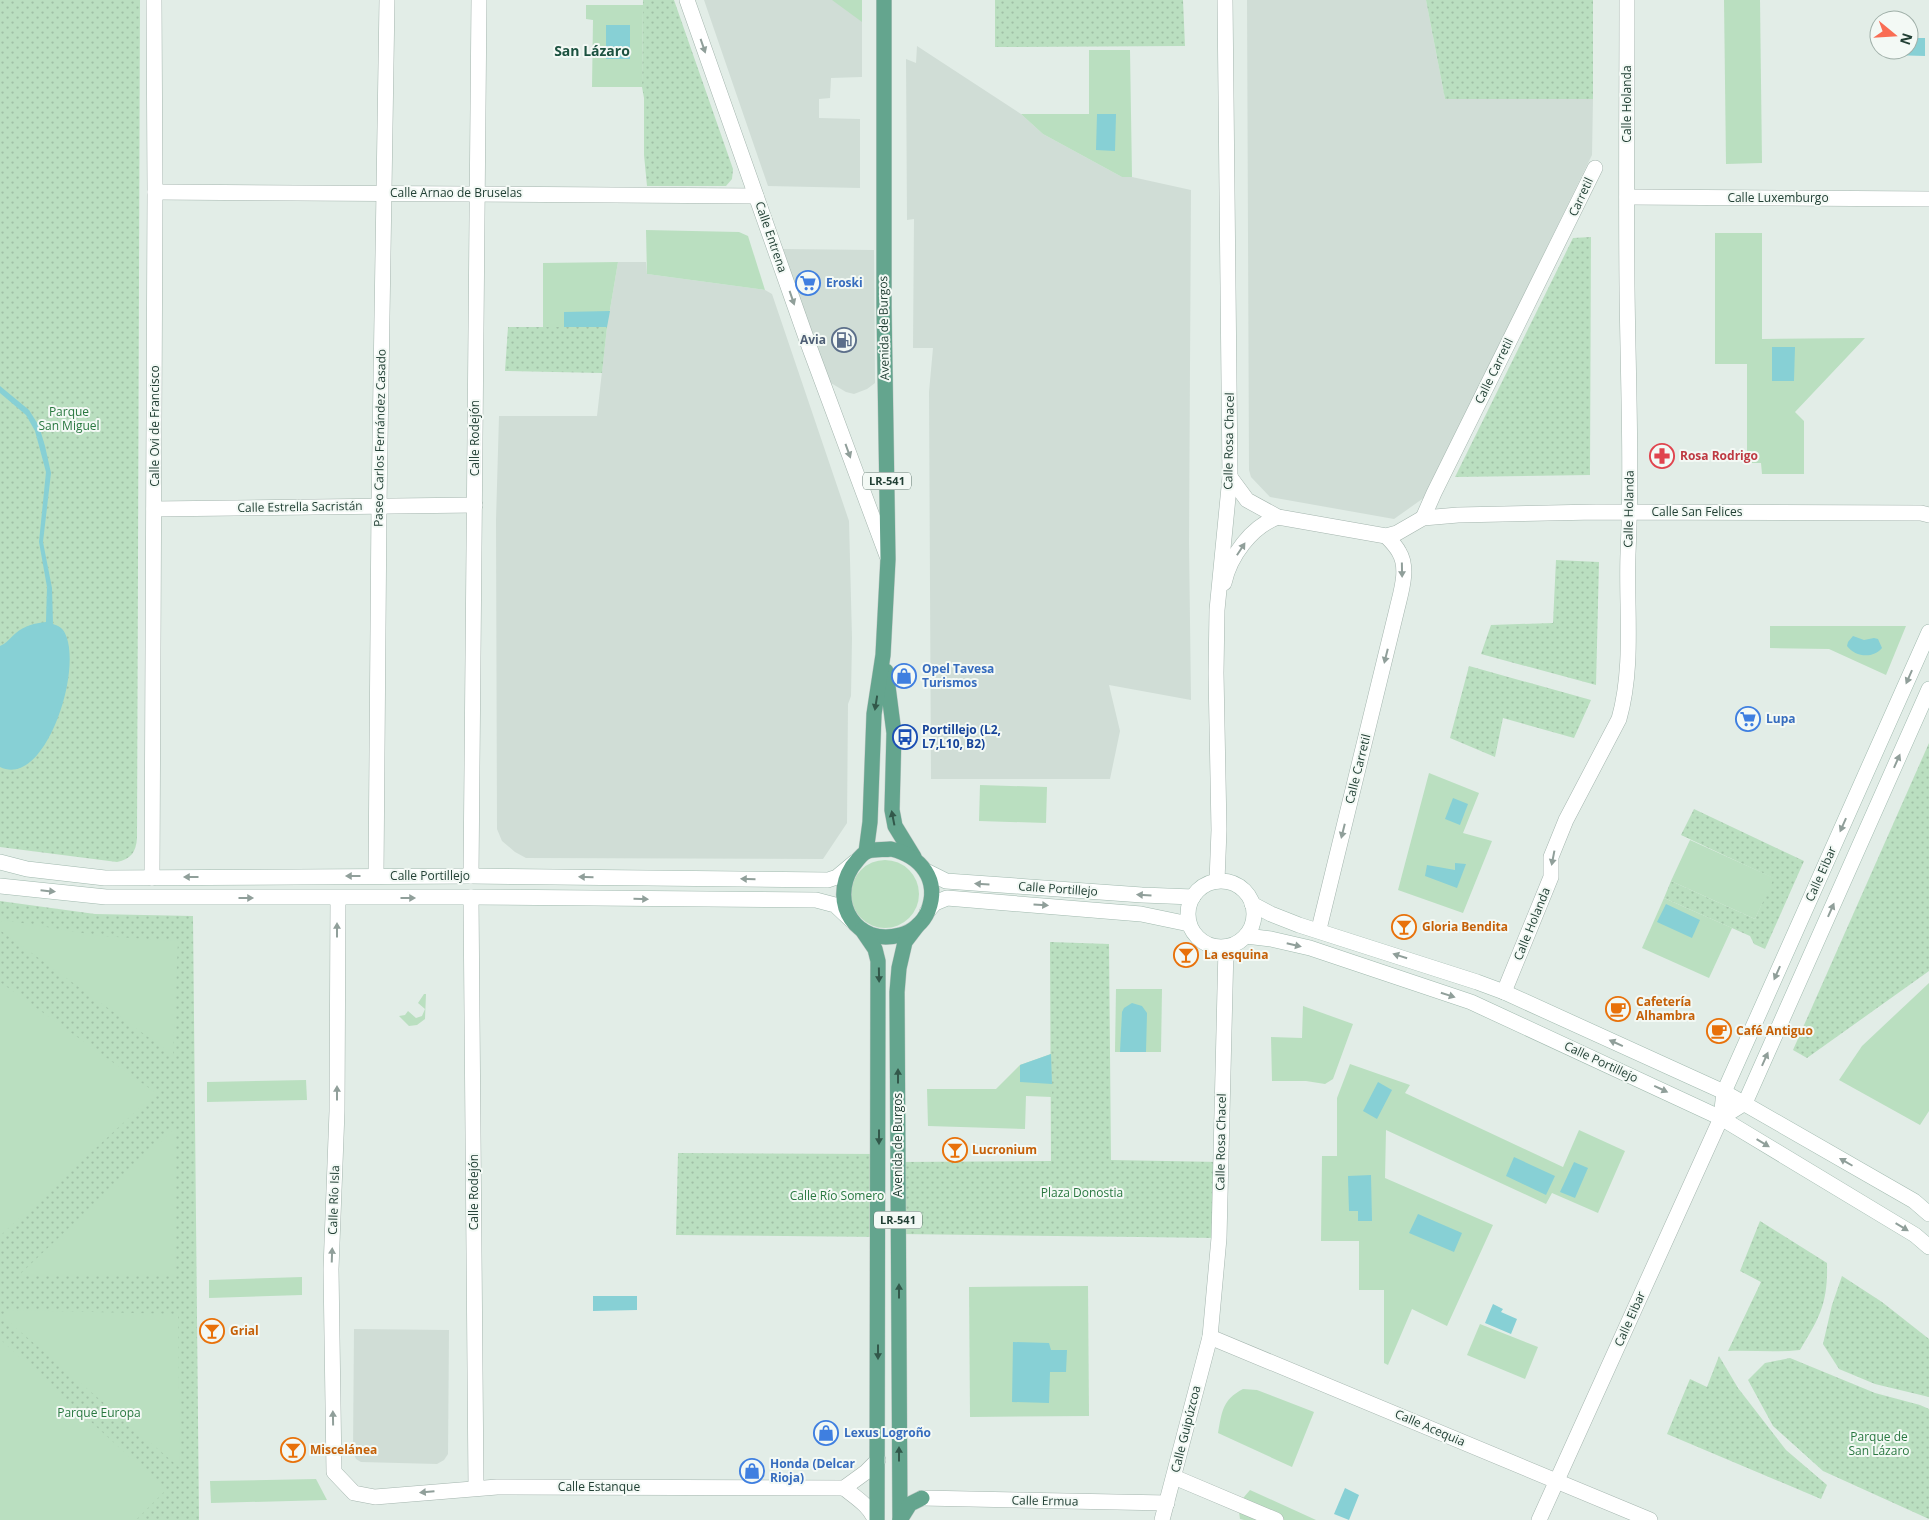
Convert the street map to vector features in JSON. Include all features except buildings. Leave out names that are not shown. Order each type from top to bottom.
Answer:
[{"type":"main road","name":"Avenida de Burgos","points":[[861,857],[870,822],[874,714],[884,655],[888,559],[884,307],[884,0]]},
{"type":"main road","name":"Avenida de Burgos","points":[[884,655],[894,733],[892,810],[895,826],[921,865]]},
{"type":"main road","points":[[861,857],[891,849],[905,852],[921,865]]},
{"type":"main road","name":"LR-541","points":[[861,857],[846,878],[843,892],[845,907],[857,925],[876,937],[891,938],[906,934],[918,925],[927,912],[931,898],[930,884],[921,865]]},
{"type":"main road","name":"Avenida de Burgos","points":[[857,925],[875,949],[878,962],[878,1460],[876,1520]]},
{"type":"main road","name":"Avenida de Burgos","points":[[900,1520],[897,992],[899,968],[905,942],[918,925]]},
{"type":"main road","points":[[899,1478],[909,1492],[922,1498]]},
{"type":"main road","points":[[900,1520],[910,1504],[922,1498]]},
{"type":"street","name":"Calle Ovi de Francisco","points":[[152,878],[154,0]]},
{"type":"street","name":"Paseo Carlos Fernández Casado","points":[[376,876],[379,506],[387,0]]},
{"type":"street","name":"Calle Rodejón","points":[[471,876],[479,0]]},
{"type":"street","name":"Calle Entrena","points":[[687,0],[809,346],[888,559]]},
{"type":"street","name":"Calle Rosa Chacel","points":[[1217,881],[1219,830],[1216,680],[1217,610],[1230,477],[1225,0]]},
{"type":"street","name":"Calle Holanda","points":[[1504,992],[1551,877],[1551,857],[1558,838],[1619,720],[1624,701],[1628,664],[1630,512],[1627,0]]},
{"type":"street","name":"Carretil","points":[[1568,226],[1595,168]]},
{"type":"street","name":"Calle Arnao de Bruselas","points":[[155,192],[383,192],[756,196]]},
{"type":"street","name":"Calle Luxemburgo","points":[[1628,196],[1929,199]]},
{"type":"street","name":"Calle Carretil","points":[[1423,518],[1502,354],[1568,226]]},
{"type":"street","points":[[1230,477],[1247,500],[1278,517],[1386,536]]},
{"type":"street","name":"Calle Estrella Sacristán","points":[[154,509],[475,505]]},
{"type":"street","name":"Calle San Felices","points":[[1386,536],[1423,518],[1458,514],[1926,512]]},
{"type":"street","points":[[1217,610],[1226,574],[1238,553],[1251,534],[1266,521],[1278,517]]},
{"type":"street","name":"Calle Carretil","points":[[1318,930],[1398,609],[1404,567],[1400,553],[1386,536]]},
{"type":"street","name":"Calle Eibar","points":[[1539,1520],[1721,1118],[1724,1092],[1929,632]]},
{"type":"street","name":"Calle Eibar","points":[[1745,1103],[1929,689]]},
{"type":"street","name":"Calle Portillejo","points":[[0,862],[28,869],[105,878],[471,876],[828,880],[837,877],[861,857]]},
{"type":"street","name":"Calle Portillejo","points":[[921,865],[946,882],[1193,897]]},
{"type":"street","points":[[1217,881],[1229,882],[1240,887],[1247,894],[1252,904],[1253,922],[1246,936],[1237,943],[1226,947],[1205,944],[1194,934],[1189,924],[1188,910],[1193,897],[1201,887],[1217,881]]},
{"type":"street","name":"Calle Portillejo","points":[[0,886],[106,897],[471,897],[816,900],[835,906],[857,925]]},
{"type":"street","name":"Calle Rodejón","points":[[471,897],[476,1487]]},
{"type":"street","name":"Calle Río Isla","points":[[338,898],[337,1112],[331,1269],[334,1472],[354,1493]]},
{"type":"street","name":"Calle Portillejo","points":[[927,912],[935,903],[948,898],[1131,913],[1189,924]]},
{"type":"street","name":"Calle Portillejo","points":[[1252,904],[1280,918],[1504,992],[1724,1092],[1914,1201],[1929,1214]]},
{"type":"street","name":"Calle Portillejo","points":[[1246,936],[1271,939],[1310,948],[1471,1002],[1721,1118],[1915,1235],[1929,1247]]},
{"type":"street","name":"Calle Rosa Chacel","points":[[1210,1337],[1219,1238],[1226,947]]},
{"type":"street","points":[[1721,1118],[1745,1103]]},
{"type":"street","name":"Calle Guipúzcoa","points":[[1162,1520],[1210,1337]]},
{"type":"street","name":"Calle Acequia","points":[[1210,1337],[1650,1520]]},
{"type":"street","points":[[876,1520],[862,1502],[844,1488],[866,1472],[878,1460]]},
{"type":"street","points":[[1174,1478],[1276,1520]]},
{"type":"street","name":"Calle Estanque","points":[[354,1493],[375,1497],[476,1487],[844,1488]]},
{"type":"street","name":"Calle Ermua","points":[[922,1498],[1167,1503]]},
{"type":"shaded area","points":[[704,0],[862,0],[862,77],[831,78],[830,98],[819,99],[819,118],[860,119],[860,188],[768,186]]},
{"type":"shaded area","points":[[1247,0],[1426,0],[1445,99],[1593,99],[1592,155],[1425,497],[1394,519],[1270,497],[1251,477],[1249,470]]},
{"type":"shaded area","points":[[917,46],[1021,114],[1043,134],[1122,177],[1132,177],[1191,190],[1189,543],[1191,700],[1109,685],[1120,731],[1110,779],[931,779],[929,392],[933,348],[913,348],[914,219],[907,220],[906,59],[916,63]]},
{"type":"shaded area","name":"Avia","points":[[783,249],[874,250],[875,383],[867,389],[854,394],[846,392],[826,380]]},
{"type":"shaded area","points":[[618,262],[646,262],[647,274],[765,290],[772,294],[849,521],[852,638],[851,696],[848,704],[847,823],[823,859],[526,858],[502,841],[497,829],[496,520],[499,416],[597,416],[607,327]]},
{"type":"shaded area","points":[[354,1329],[449,1330],[448,1454],[444,1460],[437,1464],[361,1462],[356,1459],[353,1452]]},
{"type":"green space","name":"Parque San Miguel","points":[[0,0],[140,0],[137,838],[132,854],[126,859],[117,862],[0,847]]},
{"type":"green space","points":[[643,0],[674,0],[733,169],[732,179],[726,186],[647,186],[642,87]]},
{"type":"green space","points":[[832,0],[862,0],[862,22]]},
{"type":"green space","points":[[995,0],[1183,0],[1185,46],[995,47]]},
{"type":"green space","points":[[1426,0],[1593,0],[1593,99],[1445,99]]},
{"type":"green space","points":[[1724,0],[1760,0],[1762,163],[1726,164]]},
{"type":"green space","points":[[586,5],[643,5],[642,87],[592,87],[593,20],[586,19]]},
{"type":"green space","points":[[1089,50],[1130,50],[1132,177],[1122,177],[1043,134],[1021,114],[1089,114]]},
{"type":"green space","points":[[646,230],[739,232],[748,236],[765,290],[647,274]]},
{"type":"green space","points":[[1715,233],[1762,233],[1762,339],[1865,338],[1795,412],[1804,421],[1804,474],[1762,474],[1761,463],[1747,463],[1747,364],[1715,364]]},
{"type":"green space","points":[[1591,237],[1590,475],[1455,477],[1573,238]]},
{"type":"green space","points":[[618,262],[607,327],[543,327],[543,263]]},
{"type":"green space","points":[[508,327],[607,327],[602,373],[505,371]]},
{"type":"green space","points":[[1556,560],[1599,562],[1596,685],[1481,654],[1491,625],[1553,623]]},
{"type":"green space","points":[[1770,626],[1906,626],[1886,675],[1829,649],[1770,648]]},
{"type":"green space","points":[[1469,666],[1591,700],[1574,738],[1503,718],[1495,757],[1450,738]]},
{"type":"green space","points":[[1929,743],[1929,971],[1807,1058],[1793,1050]]},
{"type":"green space","points":[[1429,773],[1479,793],[1463,833],[1492,841],[1463,913],[1398,890]]},
{"type":"green space","points":[[980,785],[1047,787],[1046,823],[979,821]]},
{"type":"green space","points":[[1694,809],[1804,861],[1765,949],[1754,944],[1750,936],[1664,898],[1671,881],[1755,919],[1773,878],[1681,835]]},
{"type":"green space","points":[[1690,840],[1774,878],[1755,919],[1671,881]]},
{"type":"green space","points":[[885,860],[898,863],[909,870],[916,881],[919,894],[916,907],[909,918],[898,925],[885,928],[872,925],[861,918],[854,907],[851,894],[854,881],[861,870],[872,863]]},
{"type":"green space","points":[[1664,898],[1732,928],[1709,978],[1642,948]]},
{"type":"green space","name":"Parque Europa","points":[[0,901],[95,914],[193,916],[199,1520],[0,1520]]},
{"type":"green space","points":[[4,920],[101,936],[178,941],[173,1055],[1,931],[0,922]]},
{"type":"green space","name":"Plaza Donostia","points":[[1050,942],[1109,944],[1111,1160],[1221,1162],[1219,1238],[898,1234],[898,1162],[1051,1161]]},
{"type":"green space","points":[[0,982],[156,1093],[0,1236]]},
{"type":"green space","points":[[1929,983],[1929,1111],[1920,1125],[1839,1080],[1862,1046]]},
{"type":"green space","points":[[1116,989],[1162,989],[1161,1052],[1115,1052]]},
{"type":"green space","points":[[426,994],[425,1019],[417,1025],[409,1026],[399,1016],[405,1015],[408,1011],[416,1018],[422,1016],[425,1009],[418,1003]]},
{"type":"green space","points":[[1303,1006],[1353,1024],[1333,1079],[1325,1084],[1306,1081],[1272,1081],[1271,1037],[1302,1038]]},
{"type":"green space","points":[[1051,1054],[1052,1097],[1026,1096],[1025,1129],[928,1126],[927,1089],[996,1089],[1020,1065]]},
{"type":"green space","points":[[1350,1064],[1410,1085],[1405,1093],[1563,1167],[1579,1130],[1625,1151],[1598,1213],[1552,1193],[1546,1204],[1386,1130],[1385,1178],[1493,1225],[1447,1326],[1412,1309],[1388,1365],[1384,1363],[1384,1290],[1359,1290],[1359,1241],[1321,1241],[1322,1156],[1337,1156],[1337,1098]]},
{"type":"green space","points":[[306,1080],[307,1100],[207,1102],[207,1082]]},
{"type":"green space","points":[[175,1128],[176,1275],[19,1275]]},
{"type":"green space","name":"Calle Río Somero","points":[[678,1153],[879,1154],[879,1237],[676,1235]]},
{"type":"green space","points":[[1760,1221],[1827,1263],[1826,1289],[1818,1319],[1800,1350],[1728,1351],[1761,1282],[1740,1271]]},
{"type":"green space","name":"Parque de San Lázaro","points":[[1842,1276],[1882,1302],[1929,1339],[1929,1397],[1875,1384],[1839,1369],[1823,1344],[1832,1305]]},
{"type":"green space","points":[[302,1277],[302,1295],[209,1298],[209,1280]]},
{"type":"green space","points":[[1088,1286],[1089,1416],[970,1417],[969,1287]]},
{"type":"green space","points":[[7,1310],[178,1314],[180,1468],[3,1317]]},
{"type":"green space","points":[[1480,1324],[1538,1347],[1525,1379],[1467,1355]]},
{"type":"green space","points":[[0,1339],[166,1490],[136,1520],[0,1520]]},
{"type":"green space","name":"Parque de San Lázaro","points":[[1719,1356],[1738,1388],[1786,1450],[1827,1485],[1821,1499],[1667,1434],[1690,1379],[1707,1387]]},
{"type":"green space","name":"Parque de San Lázaro","points":[[1790,1358],[1875,1393],[1929,1409],[1929,1519],[1823,1471],[1773,1426],[1748,1380],[1765,1363]]},
{"type":"green space","points":[[1243,1389],[1257,1390],[1314,1412],[1292,1467],[1218,1433],[1224,1407],[1236,1393]]},
{"type":"green space","points":[[316,1479],[327,1500],[211,1503],[210,1481]]},
{"type":"green space","points":[[1250,1490],[1316,1520],[1240,1519],[1238,1504]]},
{"type":"water","points":[[606,25],[630,25],[630,59],[606,59]]},
{"type":"water","points":[[1919,38],[1925,38],[1925,56],[1919,56]]},
{"type":"water","points":[[1097,114],[1116,114],[1115,151],[1096,150]]},
{"type":"water","points":[[610,311],[607,327],[564,327],[564,312]]},
{"type":"water","points":[[1772,347],[1795,347],[1794,381],[1772,381]]},
{"type":"water","points":[[0,386],[29,410],[39,426],[45,446],[51,473],[43,542],[52,588],[53,624],[63,630],[69,646],[69,668],[65,693],[57,719],[46,742],[32,760],[17,769],[0,767],[0,646],[23,628],[46,622],[47,587],[39,542],[46,472],[35,431],[26,415],[0,393]]},
{"type":"water","points":[[1853,636],[1864,640],[1878,639],[1882,648],[1874,654],[1859,654],[1850,650],[1847,646]]},
{"type":"water","points":[[1453,798],[1468,804],[1460,825],[1445,819]]},
{"type":"water","points":[[1455,863],[1466,864],[1457,888],[1425,876],[1427,865],[1455,870]]},
{"type":"water","points":[[1666,904],[1700,920],[1692,938],[1657,922]]},
{"type":"water","points":[[1132,1003],[1142,1006],[1147,1013],[1146,1052],[1120,1052],[1122,1012],[1124,1008]]},
{"type":"water","points":[[1051,1054],[1052,1084],[1020,1082],[1020,1065]]},
{"type":"water","points":[[1378,1082],[1392,1090],[1377,1119],[1363,1111]]},
{"type":"water","points":[[1514,1157],[1555,1176],[1546,1195],[1506,1176]]},
{"type":"water","points":[[1574,1162],[1588,1168],[1575,1198],[1560,1192]]},
{"type":"water","points":[[1371,1175],[1372,1221],[1358,1221],[1358,1211],[1349,1211],[1348,1176]]},
{"type":"water","points":[[1418,1214],[1462,1233],[1454,1252],[1409,1233]]},
{"type":"water","points":[[593,1296],[637,1296],[637,1310],[593,1311]]},
{"type":"water","points":[[1493,1304],[1503,1309],[1501,1312],[1517,1319],[1511,1334],[1485,1323]]},
{"type":"water","points":[[1013,1342],[1049,1343],[1051,1350],[1067,1350],[1066,1372],[1050,1372],[1049,1403],[1012,1402]]},
{"type":"water","points":[[1345,1488],[1359,1495],[1349,1520],[1334,1514]]},
{"type":"place","name":"Eroski","points":[[808,283]]},
{"type":"place","name":"Avia","points":[[844,340]]},
{"type":"place","name":"Rosa Rodrigo","points":[[1662,456]]},
{"type":"place","name":"Opel Tavesa Turismos","points":[[904,676]]},
{"type":"place","name":"Lupa","points":[[1748,719]]},
{"type":"place","name":"Portillejo (L2, L7,L10, B2)","points":[[905,737]]},
{"type":"place","name":"Gloria Bendita","points":[[1404,927]]},
{"type":"place","name":"La esquina","points":[[1186,955]]},
{"type":"place","name":"Cafetería Alhambra","points":[[1618,1009]]},
{"type":"place","name":"Café Antiguo","points":[[1719,1031]]},
{"type":"place","name":"Lucronium","points":[[955,1150]]},
{"type":"place","name":"Grial","points":[[212,1331]]},
{"type":"place","name":"Lexus Logroño","points":[[826,1433]]},
{"type":"place","name":"Miscelánea","points":[[293,1450]]},
{"type":"place","name":"Honda (Delcar Rioja)","points":[[752,1471]]},
{"type":"district","name":"San Lázaro","points":[[592,51]]}]
